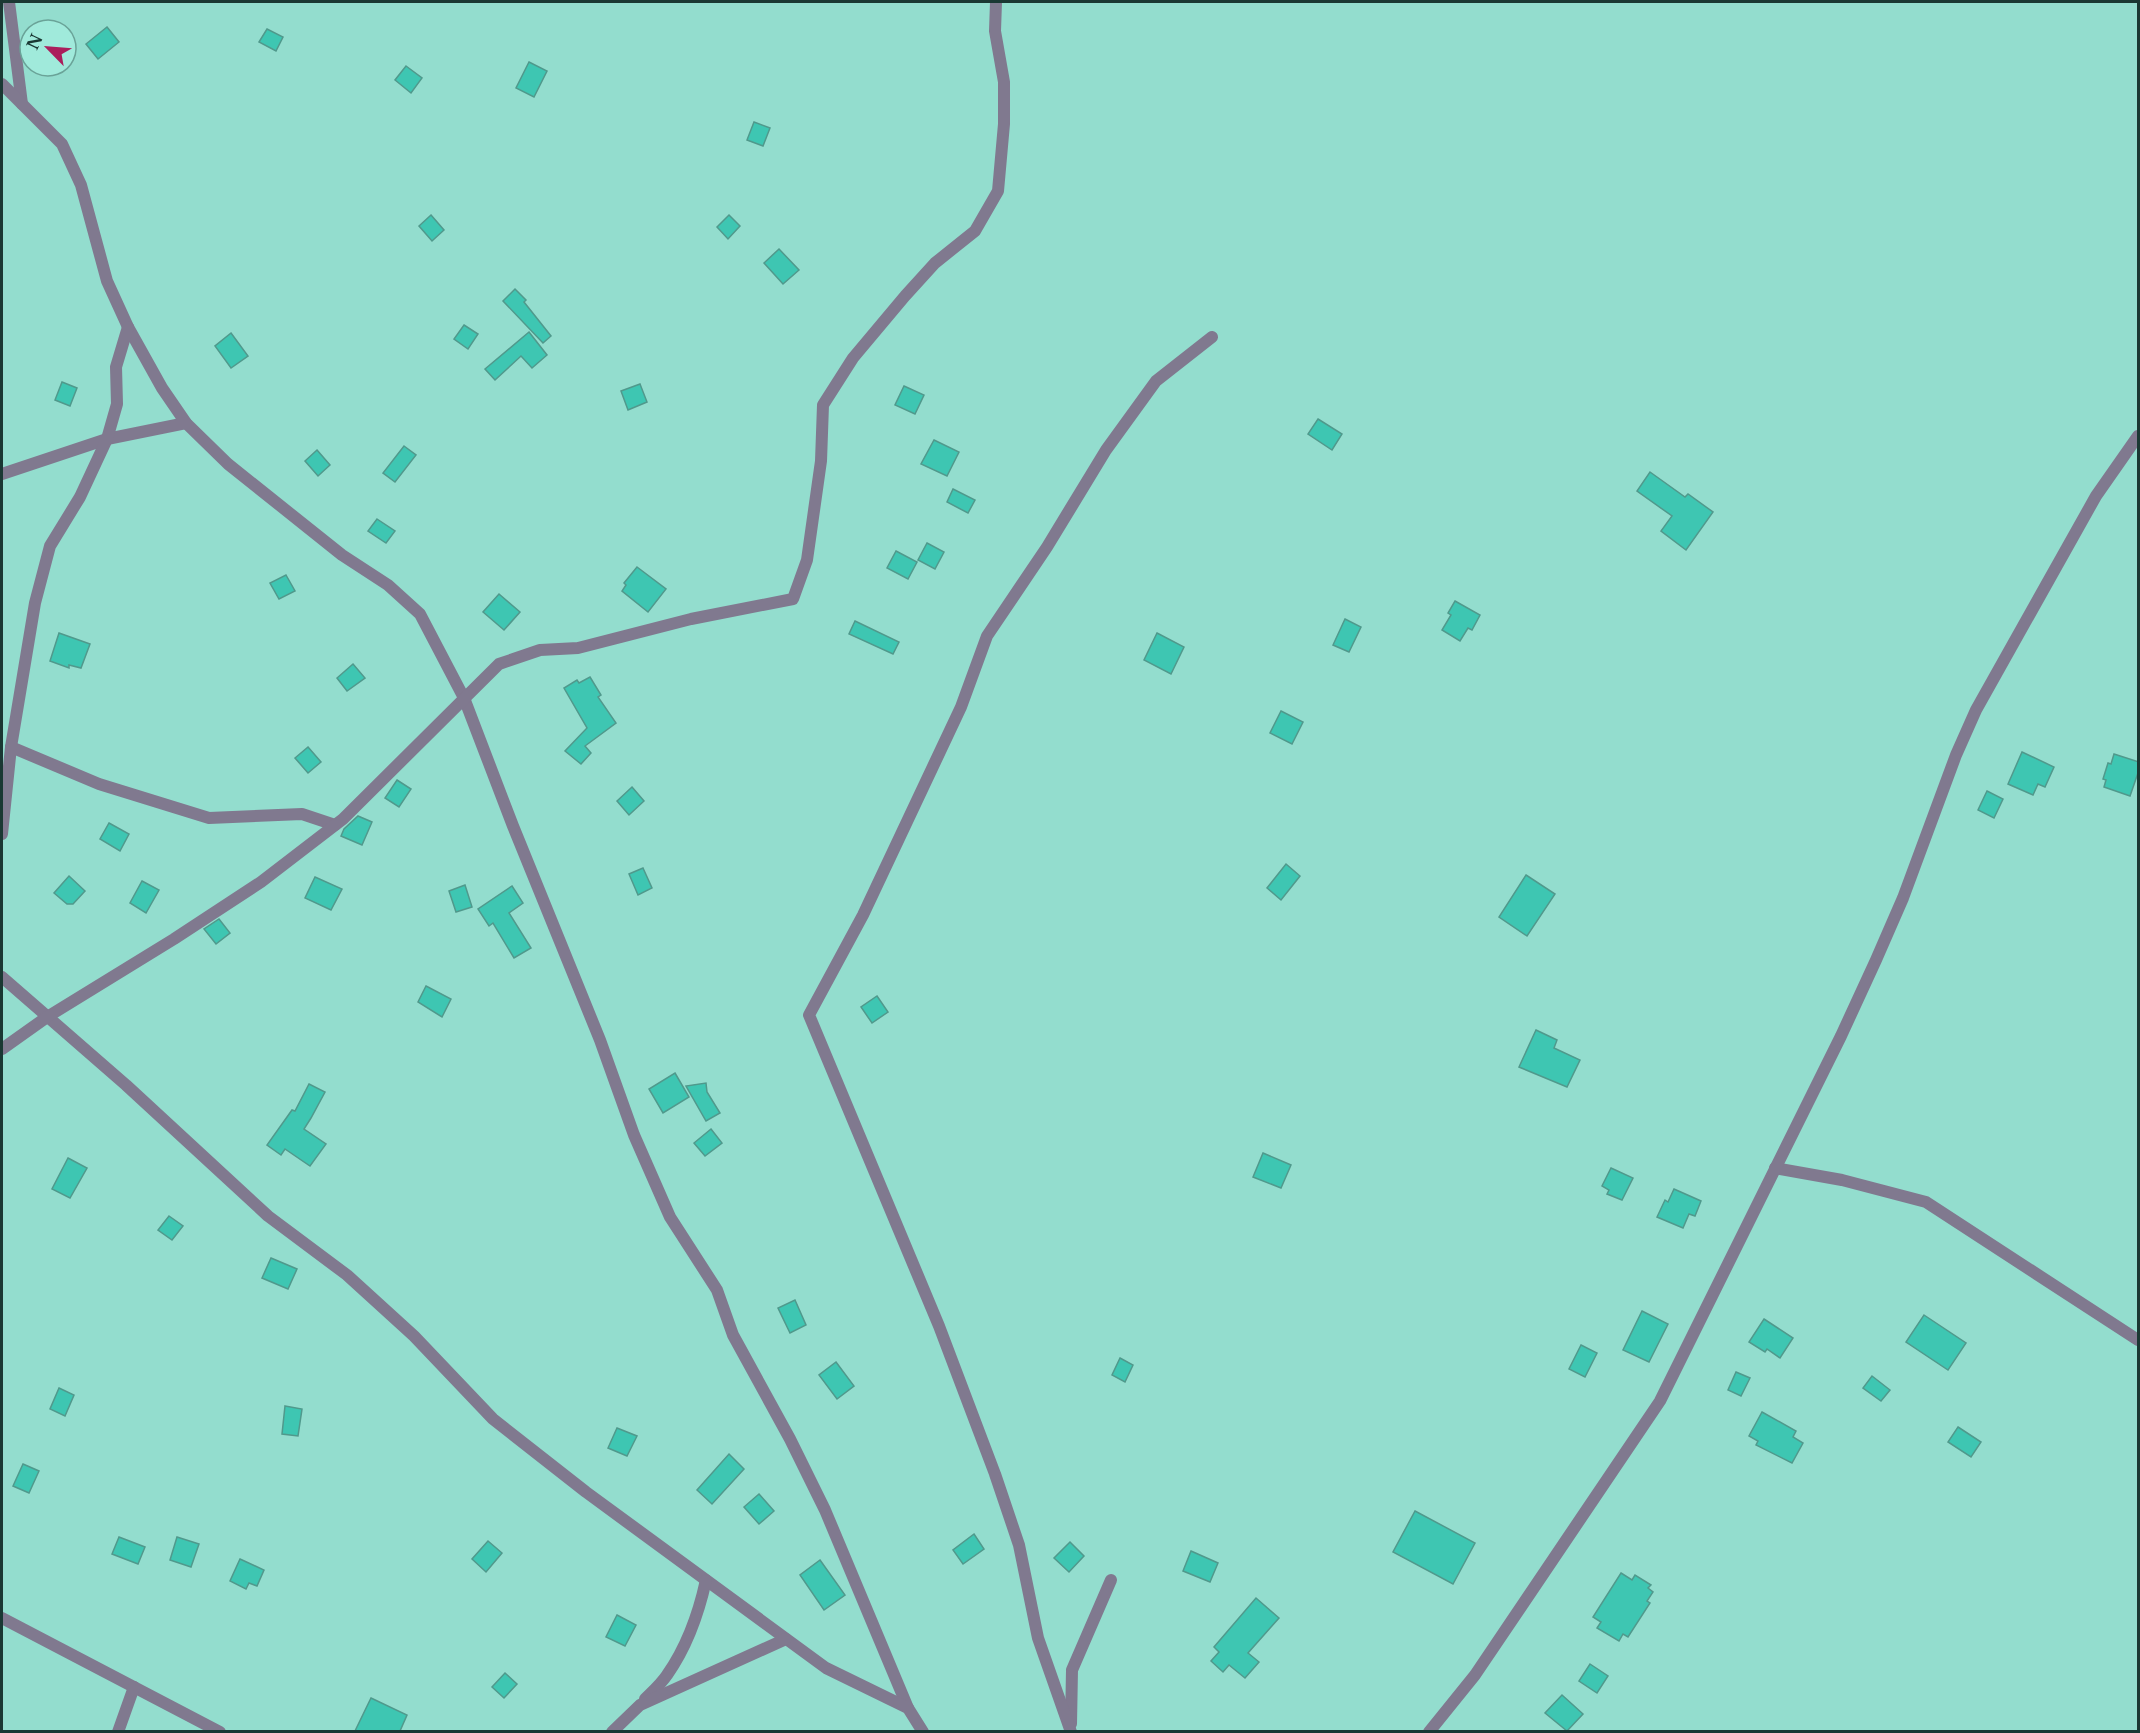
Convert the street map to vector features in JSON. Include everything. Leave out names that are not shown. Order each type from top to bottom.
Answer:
[{"type":"street","points":[[9,2],[22,104]]},
{"type":"street","points":[[2,1049],[47,1017],[261,882],[335,825],[499,664],[540,650],[578,648],[793,598],[807,560],[821,460],[823,405],[853,358],[905,296],[935,263],[975,231],[998,191],[1004,124],[1004,92],[995,31],[996,2]]},
{"type":"street","points":[[2,84],[62,144],[81,185],[107,281],[128,327],[162,388],[186,423],[228,464],[342,555],[388,585],[420,614],[464,698],[596,1030],[638,1145],[670,1217],[717,1290],[732,1335],[790,1439],[825,1510],[908,1708],[923,1731]]},
{"type":"street","points":[[2,834],[11,747],[36,603],[50,546],[80,497],[107,439],[117,404],[116,367],[128,327]]},
{"type":"street","points":[[1071,1731],[1038,1638],[1019,1545],[995,1474],[939,1326],[808,1015],[863,915],[961,707],[987,636],[1047,547],[1106,450],[1156,381],[1212,337]]},
{"type":"street","points":[[2,474],[107,439],[186,423]]},
{"type":"street","points":[[1429,1731],[1475,1675],[1660,1401],[1841,1036],[1876,960],[1903,898],[1956,755],[1976,711],[2096,496],[2139,436]]},
{"type":"street","points":[[11,747],[99,784],[209,818],[302,814],[335,825]]},
{"type":"street","points":[[2,976],[268,1216],[347,1275],[414,1336],[493,1419],[586,1492],[826,1668],[908,1708]]},
{"type":"street","points":[[1775,1168],[1842,1180],[1926,1202],[2139,1340]]},
{"type":"street","points":[[612,1731],[667,1676],[687,1636],[706,1580]]},
{"type":"street","points":[[1071,1731],[1072,1670],[1111,1580]]},
{"type":"street","points":[[2,1618],[220,1731]]},
{"type":"street","points":[[640,1705],[786,1639]]},
{"type":"street","points":[[118,1731],[134,1687]]},
{"type":"building","points":[[107,27],[119,42],[98,59],[86,44]]},
{"type":"building","points":[[267,29],[283,37],[276,51],[259,42]]},
{"type":"building","points":[[529,62],[547,71],[534,97],[516,88]]},
{"type":"building","points":[[406,66],[422,78],[411,93],[395,80]]},
{"type":"building","points":[[754,122],[770,128],[763,146],[747,140]]},
{"type":"building","points":[[431,215],[444,230],[432,241],[419,226]]},
{"type":"building","points":[[729,215],[740,226],[728,239],[717,227]]},
{"type":"building","points":[[779,249],[799,270],[783,284],[764,263]]},
{"type":"building","points":[[515,289],[526,300],[524,302],[551,336],[543,343],[503,301]]},
{"type":"building","points":[[464,325],[478,334],[468,349],[454,339]]},
{"type":"building","points":[[529,332],[547,355],[532,368],[521,356],[495,380],[485,369]]},
{"type":"building","points":[[231,333],[248,356],[231,368],[215,346]]},
{"type":"building","points":[[62,382],[77,388],[70,406],[55,400]]},
{"type":"building","points":[[640,384],[647,402],[628,410],[621,391]]},
{"type":"building","points":[[904,386],[924,395],[915,414],[895,405]]},
{"type":"building","points":[[1318,419],[1342,434],[1332,450],[1308,434]]},
{"type":"building","points":[[934,440],[959,452],[947,476],[921,464]]},
{"type":"building","points":[[404,446],[416,455],[395,482],[383,473]]},
{"type":"building","points":[[317,450],[330,465],[318,476],[305,461]]},
{"type":"building","points":[[1650,472],[1685,497],[1688,494],[1713,512],[1686,550],[1661,531],[1672,516],[1637,491]]},
{"type":"building","points":[[953,489],[975,500],[968,513],[947,502]]},
{"type":"building","points":[[377,519],[395,531],[386,543],[368,531]]},
{"type":"building","points":[[927,543],[944,552],[935,569],[918,560]]},
{"type":"building","points":[[896,551],[917,562],[908,579],[887,568]]},
{"type":"building","points":[[637,567],[666,589],[648,612],[622,591],[626,585],[624,583]]},
{"type":"building","points":[[286,575],[295,591],[279,599],[270,583]]},
{"type":"building","points":[[499,594],[520,612],[504,630],[483,612]]},
{"type":"building","points":[[1455,601],[1480,615],[1472,630],[1468,628],[1460,641],[1442,630],[1451,615],[1448,613]]},
{"type":"building","points":[[1345,619],[1361,627],[1349,652],[1333,645]]},
{"type":"building","points":[[855,621],[899,642],[893,654],[849,634]]},
{"type":"building","points":[[59,633],[90,644],[81,668],[69,665],[69,668],[50,661]]},
{"type":"building","points":[[1157,633],[1184,647],[1171,674],[1144,660]]},
{"type":"building","points":[[353,664],[365,678],[347,691],[337,678]]},
{"type":"building","points":[[590,677],[601,695],[598,697],[616,723],[585,746],[591,753],[581,764],[565,751],[587,728],[564,688],[577,680],[579,683]]},
{"type":"building","points":[[1281,711],[1303,722],[1292,744],[1270,733]]},
{"type":"building","points":[[308,747],[321,762],[308,773],[295,758]]},
{"type":"building","points":[[2022,752],[2054,767],[2045,787],[2038,784],[2033,795],[2008,784]]},
{"type":"building","points":[[2114,754],[2139,762],[2139,770],[2130,796],[2104,787],[2106,780],[2103,779],[2108,763],[2111,764]]},
{"type":"building","points":[[397,780],[411,789],[399,807],[385,798]]},
{"type":"building","points":[[632,787],[644,801],[629,815],[617,801]]},
{"type":"building","points":[[1987,791],[2003,799],[1994,818],[1978,810]]},
{"type":"building","points":[[358,816],[372,822],[362,845],[341,836],[344,829]]},
{"type":"building","points":[[109,823],[129,834],[120,851],[100,839]]},
{"type":"building","points":[[1286,864],[1300,876],[1281,900],[1267,888]]},
{"type":"building","points":[[643,868],[652,888],[638,895],[629,874]]},
{"type":"building","points":[[1526,875],[1555,894],[1527,936],[1499,917]]},
{"type":"building","points":[[69,876],[85,891],[73,904],[67,904],[54,893]]},
{"type":"building","points":[[315,877],[342,889],[331,910],[305,898]]},
{"type":"building","points":[[142,881],[159,890],[146,913],[130,903]]},
{"type":"building","points":[[465,885],[472,907],[456,912],[449,891]]},
{"type":"building","points":[[512,886],[523,903],[509,913],[531,948],[514,958],[493,923],[489,926],[478,909]]},
{"type":"building","points":[[219,919],[230,933],[216,944],[204,929]]},
{"type":"building","points":[[426,986],[451,999],[442,1017],[418,1002]]},
{"type":"building","points":[[877,996],[888,1012],[872,1023],[861,1007]]},
{"type":"building","points":[[1536,1030],[1557,1040],[1554,1048],[1580,1060],[1567,1087],[1519,1067]]},
{"type":"building","points":[[675,1073],[689,1097],[663,1113],[649,1089]]},
{"type":"building","points":[[706,1083],[707,1092],[720,1113],[706,1121],[686,1086]]},
{"type":"building","points":[[309,1084],[325,1092],[304,1129],[326,1144],[310,1166],[285,1149],[281,1155],[267,1145],[292,1110],[295,1111]]},
{"type":"building","points":[[711,1129],[722,1143],[705,1156],[694,1143]]},
{"type":"building","points":[[1263,1153],[1291,1165],[1281,1188],[1253,1177]]},
{"type":"building","points":[[68,1158],[87,1168],[70,1198],[52,1189]]},
{"type":"building","points":[[1611,1168],[1633,1178],[1622,1200],[1607,1194],[1609,1190],[1602,1186]]},
{"type":"building","points":[[1674,1189],[1701,1201],[1695,1216],[1689,1214],[1683,1228],[1657,1217],[1665,1200],[1668,1202]]},
{"type":"building","points":[[169,1216],[183,1226],[172,1240],[158,1230]]},
{"type":"building","points":[[271,1258],[297,1269],[288,1289],[262,1278]]},
{"type":"building","points":[[795,1300],[806,1325],[790,1333],[778,1308]]},
{"type":"building","points":[[1642,1311],[1668,1324],[1649,1362],[1623,1350]]},
{"type":"building","points":[[1924,1315],[1966,1343],[1948,1370],[1906,1342]]},
{"type":"building","points":[[1764,1319],[1793,1338],[1780,1358],[1767,1349],[1765,1352],[1749,1342]]},
{"type":"building","points":[[1581,1345],[1597,1353],[1585,1377],[1569,1369]]},
{"type":"building","points":[[1120,1358],[1133,1365],[1125,1382],[1112,1375]]},
{"type":"building","points":[[836,1362],[854,1386],[837,1399],[819,1375]]},
{"type":"building","points":[[1736,1372],[1750,1378],[1741,1396],[1728,1390]]},
{"type":"building","points":[[1872,1376],[1890,1390],[1881,1401],[1863,1388]]},
{"type":"building","points":[[59,1388],[74,1395],[65,1416],[50,1409]]},
{"type":"building","points":[[285,1406],[302,1409],[298,1436],[282,1434]]},
{"type":"building","points":[[1762,1412],[1796,1431],[1793,1437],[1803,1443],[1792,1463],[1756,1445],[1758,1441],[1749,1436]]},
{"type":"building","points":[[1958,1427],[1981,1442],[1971,1457],[1948,1442]]},
{"type":"building","points":[[617,1428],[637,1436],[627,1456],[608,1448]]},
{"type":"building","points":[[729,1454],[744,1469],[712,1504],[697,1490]]},
{"type":"building","points":[[23,1464],[39,1471],[29,1493],[13,1486]]},
{"type":"building","points":[[759,1494],[774,1511],[759,1524],[744,1507]]},
{"type":"building","points":[[1415,1511],[1475,1543],[1453,1584],[1393,1552]]},
{"type":"building","points":[[974,1534],[984,1549],[963,1564],[953,1550]]},
{"type":"building","points":[[119,1537],[145,1547],[138,1564],[112,1554]]},
{"type":"building","points":[[177,1537],[199,1544],[191,1567],[170,1560]]},
{"type":"building","points":[[488,1541],[502,1553],[486,1572],[472,1559]]},
{"type":"building","points":[[1070,1542],[1084,1556],[1069,1572],[1054,1558]]},
{"type":"building","points":[[1191,1551],[1218,1563],[1210,1582],[1183,1571]]},
{"type":"building","points":[[240,1559],[264,1570],[257,1586],[249,1583],[246,1589],[230,1581]]},
{"type":"building","points":[[820,1560],[845,1595],[824,1610],[800,1575]]},
{"type":"building","points":[[1621,1573],[1632,1580],[1635,1575],[1651,1585],[1648,1588],[1653,1592],[1647,1601],[1650,1603],[1628,1637],[1623,1634],[1619,1641],[1597,1628],[1601,1622],[1593,1617]]},
{"type":"building","points":[[1256,1598],[1279,1618],[1248,1653],[1259,1662],[1245,1678],[1229,1665],[1223,1672],[1211,1661],[1219,1652],[1214,1647]]},
{"type":"building","points":[[617,1615],[636,1625],[625,1646],[606,1637]]},
{"type":"building","points":[[1590,1664],[1608,1676],[1597,1693],[1579,1681]]},
{"type":"building","points":[[505,1673],[517,1684],[504,1698],[492,1687]]},
{"type":"building","points":[[1562,1695],[1583,1714],[1567,1731],[1545,1713]]},
{"type":"building","points":[[371,1698],[407,1715],[400,1731],[355,1731]]}]
